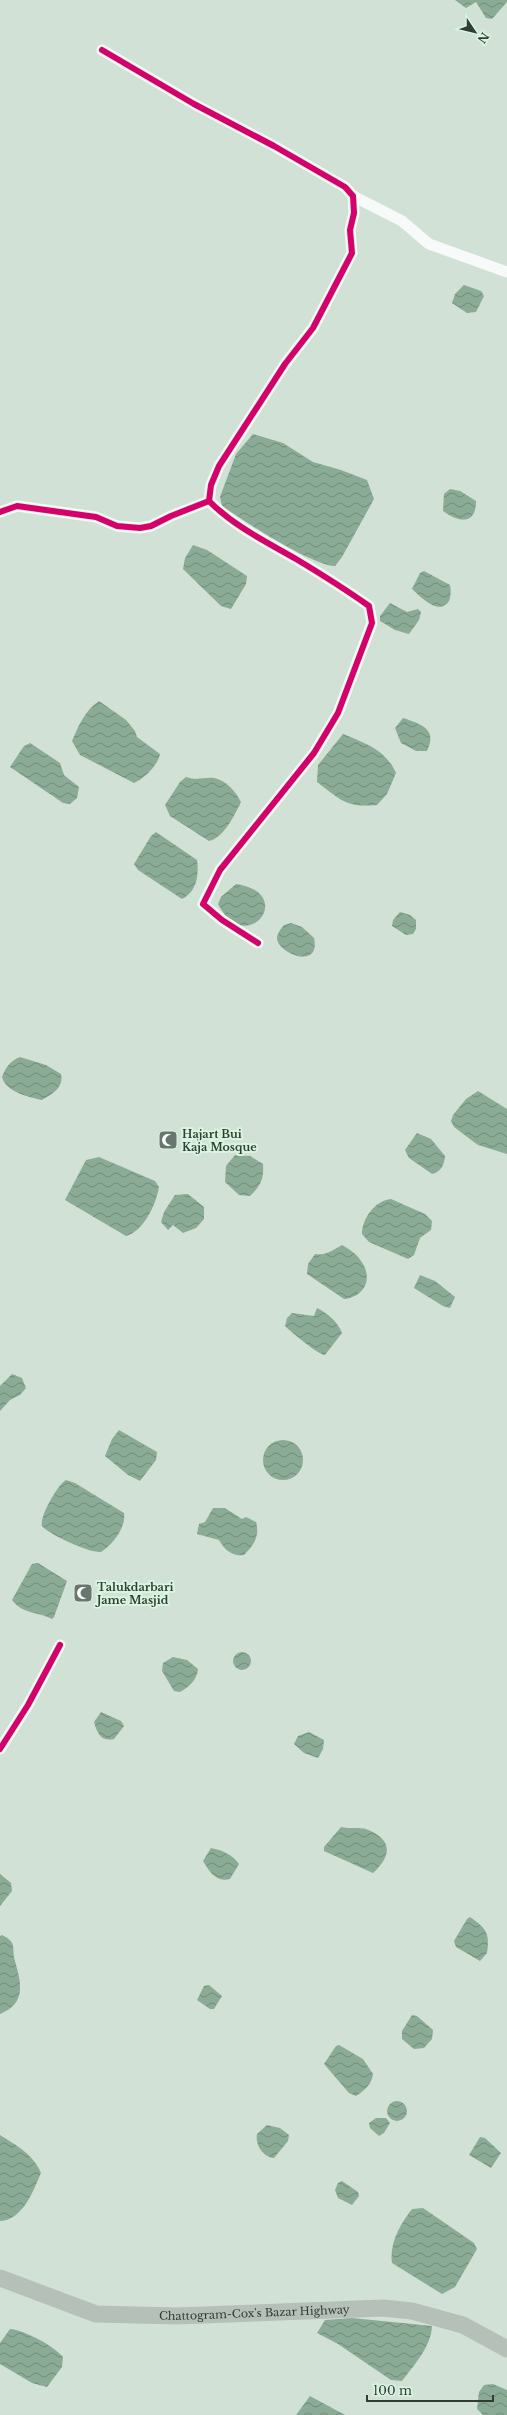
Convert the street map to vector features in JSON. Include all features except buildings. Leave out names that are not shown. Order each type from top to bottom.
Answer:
[{"type":"highway","name":"Chattogram-Cox's Bazar Highway","points":[[0,2278],[96,2314],[177,2316],[384,2308],[412,2311],[463,2325],[507,2348]]},
{"type":"street","points":[[102,50],[194,104],[274,146],[345,187],[353,196],[402,221],[428,244],[507,272]]},
{"type":"street","points":[[209,501],[211,485],[219,466],[286,364],[313,328],[352,253],[350,230],[354,213],[353,196]]},
{"type":"street","points":[[0,512],[17,506],[96,517],[117,526],[140,528],[152,526],[170,516],[209,501]]},
{"type":"street","points":[[209,501],[227,519],[250,534],[343,587],[369,606],[372,623],[338,713],[314,753],[220,870],[203,904],[222,920],[258,943]]},
{"type":"street","points":[[0,1749],[28,1705],[60,1645]]},
{"type":"water","points":[[455,0],[507,0],[507,2],[492,19],[486,18],[476,2],[466,8]]},
{"type":"water","points":[[464,285],[481,291],[484,296],[476,312],[467,313],[452,303],[455,294]]},
{"type":"water","points":[[253,434],[283,443],[313,462],[341,470],[367,480],[374,499],[342,557],[335,566],[324,564],[294,551],[222,506],[220,497],[236,454]]},
{"type":"water","points":[[450,489],[460,491],[476,501],[473,515],[470,518],[465,520],[454,518],[443,511],[444,494]]},
{"type":"water","points":[[193,545],[207,550],[247,576],[246,584],[231,609],[221,606],[183,569],[185,558]]},
{"type":"water","points":[[424,571],[450,585],[450,599],[445,605],[440,607],[430,604],[412,589],[420,573]]},
{"type":"water","points":[[390,603],[407,612],[418,609],[421,612],[419,620],[409,634],[395,630],[380,621],[380,616]]},
{"type":"water","points":[[99,701],[126,720],[135,731],[137,737],[160,754],[150,771],[134,783],[80,755],[72,741],[86,714]]},
{"type":"water","points":[[403,718],[421,725],[429,732],[430,744],[427,751],[416,751],[401,743],[395,728]]},
{"type":"water","points":[[343,734],[367,744],[381,753],[387,758],[396,773],[387,794],[377,805],[367,806],[351,804],[338,798],[317,782],[318,765]]},
{"type":"water","points":[[30,743],[60,763],[64,775],[79,787],[77,798],[70,804],[63,803],[10,767],[24,746]]},
{"type":"water","points":[[186,777],[194,779],[214,778],[223,781],[236,794],[241,802],[236,813],[224,831],[214,839],[209,841],[170,816],[165,805],[180,782]]},
{"type":"water","points":[[156,832],[197,860],[198,871],[196,882],[191,892],[182,899],[138,870],[134,864],[151,836]]},
{"type":"water","points":[[236,884],[254,890],[263,899],[265,909],[261,918],[252,924],[241,925],[229,919],[218,904],[221,897]]},
{"type":"water","points":[[400,912],[410,915],[416,920],[416,929],[413,934],[406,935],[392,926],[393,920]]},
{"type":"water","points":[[291,923],[302,927],[314,938],[315,948],[311,954],[299,956],[291,954],[279,945],[277,939],[278,933],[284,925]]},
{"type":"water","points":[[20,1057],[46,1065],[61,1074],[61,1083],[59,1087],[42,1100],[18,1093],[13,1090],[4,1082],[2,1077],[9,1065]]},
{"type":"water","points":[[478,1091],[507,1109],[507,1154],[478,1145],[454,1127],[451,1121],[453,1115],[466,1099]]},
{"type":"water","points":[[417,1133],[431,1139],[445,1156],[442,1167],[435,1173],[432,1174],[409,1158],[405,1150]]},
{"type":"water","points":[[235,1155],[250,1156],[263,1164],[261,1182],[250,1196],[239,1195],[225,1182],[226,1166]]},
{"type":"water","points":[[99,1157],[155,1181],[159,1187],[152,1209],[144,1223],[138,1229],[126,1236],[65,1200],[86,1160]]},
{"type":"water","points":[[188,1194],[204,1207],[204,1219],[196,1228],[183,1233],[173,1225],[168,1230],[161,1222],[164,1212],[175,1195]]},
{"type":"water","points":[[391,1199],[425,1214],[432,1221],[431,1230],[420,1238],[414,1255],[408,1259],[369,1242],[362,1234],[364,1222],[375,1206],[385,1200]]},
{"type":"water","points":[[342,1245],[359,1258],[367,1274],[367,1280],[362,1291],[351,1298],[344,1299],[307,1274],[308,1264],[315,1254],[332,1251]]},
{"type":"water","points":[[420,1275],[435,1281],[455,1297],[450,1308],[443,1306],[414,1288]]},
{"type":"water","points":[[317,1308],[332,1318],[342,1333],[325,1355],[312,1348],[285,1326],[287,1318],[292,1313],[314,1316]]},
{"type":"water","points":[[12,1374],[22,1378],[26,1388],[20,1395],[10,1400],[0,1411],[0,1386]]},
{"type":"water","points":[[119,1430],[157,1452],[156,1460],[140,1481],[128,1475],[105,1456],[112,1439]]},
{"type":"water","points":[[283,1440],[291,1442],[297,1446],[301,1452],[303,1460],[301,1468],[297,1474],[291,1478],[283,1480],[275,1478],[269,1474],[265,1468],[263,1460],[265,1452],[269,1446],[275,1442]]},
{"type":"water","points":[[66,1480],[75,1483],[124,1513],[121,1530],[110,1545],[101,1552],[88,1550],[70,1543],[46,1530],[42,1526],[43,1516],[50,1501],[58,1488]]},
{"type":"water","points":[[213,1508],[225,1508],[242,1519],[246,1517],[256,1522],[257,1536],[251,1548],[244,1555],[232,1554],[219,1540],[197,1534],[199,1524],[205,1522]]},
{"type":"water","points":[[38,1563],[67,1581],[52,1619],[21,1608],[12,1600],[32,1564]]},
{"type":"water","points":[[242,1652],[248,1655],[251,1661],[248,1667],[242,1670],[236,1667],[233,1661],[236,1655]]},
{"type":"water","points":[[173,1657],[187,1660],[198,1669],[196,1677],[192,1683],[180,1692],[174,1691],[162,1671],[163,1663]]},
{"type":"water","points":[[101,1712],[121,1721],[124,1726],[114,1739],[110,1740],[103,1738],[98,1733],[94,1722]]},
{"type":"water","points":[[309,1732],[324,1740],[323,1749],[318,1758],[304,1753],[294,1744],[298,1736]]},
{"type":"water","points":[[341,1827],[366,1829],[375,1833],[385,1843],[387,1848],[384,1860],[373,1873],[324,1851],[324,1847]]},
{"type":"water","points":[[211,1848],[227,1853],[239,1864],[230,1879],[225,1880],[217,1878],[205,1865],[203,1861]]},
{"type":"water","points":[[0,1874],[11,1883],[12,1891],[0,1906]]},
{"type":"water","points":[[470,1917],[480,1924],[486,1932],[488,1940],[487,1953],[480,1961],[456,1947],[454,1941],[467,1919]]},
{"type":"water","points":[[2,1935],[10,1940],[13,1946],[19,1977],[20,1992],[15,2004],[0,2014],[0,1936]]},
{"type":"water","points":[[209,1985],[222,1996],[214,2009],[210,2009],[197,2000],[204,1986]]},
{"type":"water","points":[[412,2015],[417,2016],[433,2030],[432,2039],[424,2048],[414,2049],[402,2039],[402,2031]]},
{"type":"water","points":[[339,2045],[363,2059],[373,2074],[367,2087],[356,2096],[349,2093],[324,2064],[336,2046]]},
{"type":"water","points":[[397,2101],[404,2104],[407,2111],[404,2118],[397,2121],[390,2118],[387,2111],[390,2104]]},
{"type":"water","points":[[376,2118],[386,2118],[390,2123],[384,2133],[379,2136],[370,2128],[369,2123]]},
{"type":"water","points":[[267,2125],[280,2128],[289,2135],[288,2141],[274,2158],[263,2153],[257,2142],[257,2134]]},
{"type":"water","points":[[0,2135],[29,2156],[34,2161],[41,2173],[31,2196],[21,2210],[15,2216],[0,2221]]},
{"type":"water","points":[[480,2137],[485,2138],[501,2153],[491,2168],[469,2155]]},
{"type":"water","points":[[342,2181],[358,2192],[359,2196],[352,2205],[338,2198],[335,2190],[338,2183]]},
{"type":"water","points":[[423,2208],[474,2243],[477,2249],[455,2287],[442,2294],[392,2263],[392,2249],[396,2234],[403,2221],[412,2209]]},
{"type":"water","points":[[352,2318],[432,2326],[431,2334],[429,2341],[417,2362],[402,2381],[391,2380],[338,2344],[317,2333],[325,2320]]},
{"type":"water","points":[[10,2329],[23,2332],[38,2339],[53,2348],[63,2357],[62,2367],[47,2387],[32,2383],[0,2364],[0,2343]]},
{"type":"water","points":[[493,2384],[507,2390],[507,2415],[483,2415],[477,2409],[479,2392],[484,2385]]},
{"type":"water","points":[[310,2396],[345,2415],[296,2415]]},
{"type":"cycle path","points":[[0,512],[17,506],[96,517],[117,526],[140,528],[151,526],[171,516],[209,501],[211,485],[219,466],[285,364],[313,328],[352,253],[350,230],[354,213],[353,196],[345,187],[274,146],[194,104],[102,50]]},
{"type":"cycle path","points":[[209,501],[240,526],[315,570],[369,606],[372,623],[338,713],[314,753],[220,870],[203,904],[222,920],[258,943]]},
{"type":"cycle path","points":[[0,1749],[28,1705],[60,1645]]},
{"type":"place","name":"Hajart Bui Kaja Mosque","points":[[168,1140]]},
{"type":"place","name":"Talukdarbari Jame Masjid","points":[[83,1593]]}]
